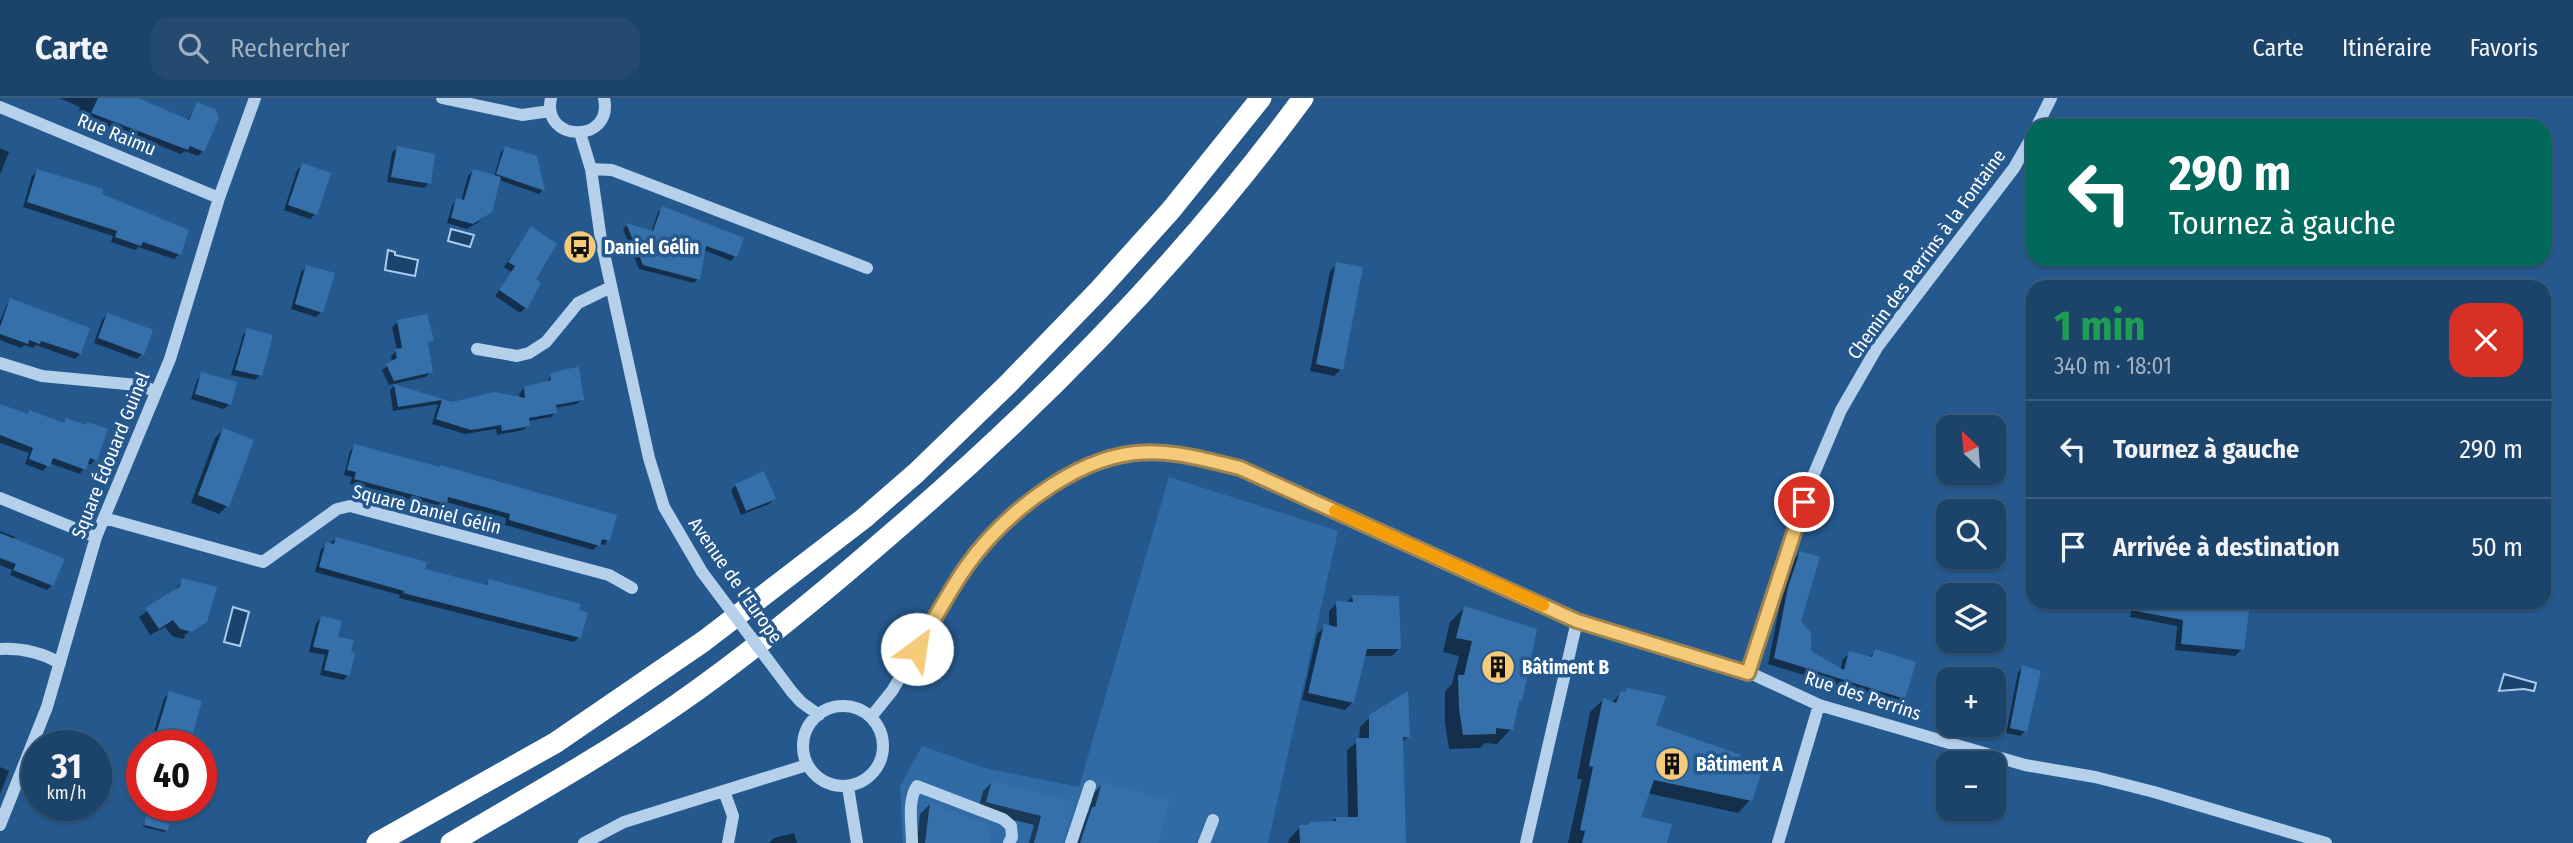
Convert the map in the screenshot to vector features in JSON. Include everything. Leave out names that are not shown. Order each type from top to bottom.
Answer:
[{"type":"highway","points":[[377,843],[467,795],[555,743],[704,641],[863,519],[925,465],[1099,290],[1171,209],[1261,98]]},
{"type":"highway","points":[[451,843],[677,705],[827,590],[946,487],[1100,339],[1196,232],[1303,98]]},
{"type":"street","name":"Square Édouard Guinel","points":[[0,825],[47,707],[96,537],[170,359],[219,198],[255,98]]},
{"type":"street","points":[[442,98],[522,115],[551,105],[560,127],[580,133],[592,130],[599,123],[604,113],[604,98]]},
{"type":"street","points":[[2041,119],[2051,98]]},
{"type":"street","name":"Rue Raimu","points":[[0,107],[219,198]]},
{"type":"street","name":"Avenue de l'Europe","points":[[580,133],[591,169],[597,220],[611,287],[664,507],[702,572],[792,692],[818,715]]},
{"type":"street","name":"Chemin des Perrins à la Fontaine","points":[[1748,673],[1813,476],[1841,410],[1878,346],[2014,168],[2026,147]]},
{"type":"street","points":[[591,169],[612,170],[867,268]]},
{"type":"street","points":[[477,349],[517,356],[529,353],[546,342],[578,303],[611,287]]},
{"type":"street","points":[[0,363],[42,376],[137,385],[156,391]]},
{"type":"street","name":"Rue des Perrins","points":[[871,717],[892,691],[967,566],[1004,523],[1040,492],[1078,469],[1134,453],[1182,454],[1240,468],[1577,621],[1748,673],[1819,705],[2025,765],[2095,777],[2154,792],[2326,843]]},
{"type":"street","points":[[0,498],[96,537]]},
{"type":"street","name":"Square Daniel Gélin","points":[[104,519],[263,562],[337,509],[350,506],[609,575],[632,588]]},
{"type":"street","points":[[1526,843],[1577,621]]},
{"type":"street","points":[[0,649],[13,648],[37,653],[60,663]]},
{"type":"street","points":[[1778,843],[1819,705]]},
{"type":"street","points":[[839,706],[851,706],[871,717],[879,727],[883,740],[879,765],[871,776],[848,787],[824,782],[807,765],[803,744],[805,732],[818,715],[839,706]]},
{"type":"street","points":[[584,843],[624,822],[807,765]]},
{"type":"street","points":[[912,843],[911,805],[917,786],[1003,819],[1011,826],[1012,837],[1009,843]]},
{"type":"street","points":[[1071,843],[1090,786]]},
{"type":"street","points":[[848,787],[857,843]]},
{"type":"street","points":[[724,791],[733,816],[728,843]]},
{"type":"street","points":[[1205,843],[1213,820]]},
{"type":"shaded area","points":[[451,229],[474,235],[470,247],[448,241]]},
{"type":"shaded area","points":[[388,250],[395,252],[395,255],[418,260],[415,276],[385,270]]},
{"type":"shaded area","points":[[1169,477],[1338,531],[1268,843],[903,843],[900,787],[922,746],[985,768],[1079,787]]},
{"type":"shaded area","points":[[233,607],[249,612],[240,646],[224,642]]},
{"type":"shaded area","points":[[2504,674],[2536,683],[2534,691],[2499,691]]},
{"type":"building","points":[[98,98],[138,98],[189,120],[197,102],[216,110],[219,118],[204,152],[190,146],[188,150],[91,113]]},
{"type":"building","points":[[397,146],[435,154],[431,184],[391,177]]},
{"type":"building","points":[[505,146],[537,156],[545,191],[496,174]]},
{"type":"building","points":[[302,163],[331,173],[317,215],[288,205]]},
{"type":"building","points":[[37,169],[103,189],[102,194],[189,230],[181,255],[143,242],[141,246],[115,237],[117,231],[27,202]]},
{"type":"building","points":[[473,169],[501,177],[492,212],[473,224],[451,218],[456,198],[464,200]]},
{"type":"building","points":[[662,206],[744,238],[737,257],[706,246],[700,280],[643,265],[626,223],[653,231]]},
{"type":"building","points":[[531,226],[557,244],[536,279],[541,283],[527,309],[499,290],[515,266],[508,262]]},
{"type":"building","points":[[1336,262],[1363,267],[1343,370],[1316,364]]},
{"type":"building","points":[[306,265],[335,273],[323,313],[295,304]]},
{"type":"building","points":[[10,298],[90,328],[81,354],[41,341],[40,344],[29,340],[28,344],[0,334]]},
{"type":"building","points":[[107,313],[153,330],[144,355],[98,338]]},
{"type":"building","points":[[427,314],[434,340],[428,343],[433,372],[394,381],[386,364],[397,358],[395,349],[402,348],[397,320]]},
{"type":"building","points":[[247,328],[273,335],[262,376],[235,370]]},
{"type":"building","points":[[579,367],[584,400],[556,405],[557,413],[529,418],[530,426],[502,431],[501,425],[471,430],[436,419],[442,400],[398,407],[394,384],[452,402],[495,392],[525,398],[524,387],[551,380],[550,374],[561,370]]},
{"type":"building","points":[[201,372],[237,382],[231,405],[195,394]]},
{"type":"building","points":[[0,404],[28,414],[29,410],[64,423],[66,418],[108,429],[97,461],[90,458],[86,470],[53,458],[50,467],[29,459],[33,448],[0,435]]},
{"type":"building","points":[[223,428],[254,440],[229,507],[198,495]]},
{"type":"building","points":[[354,444],[440,465],[617,515],[610,541],[602,539],[600,546],[509,520],[510,514],[474,504],[448,497],[447,504],[354,479],[356,472],[347,470]]},
{"type":"building","points":[[764,471],[776,499],[746,511],[735,484]]},
{"type":"building","points":[[0,533],[65,559],[53,586],[13,570],[16,564],[0,558]]},
{"type":"building","points":[[336,537],[427,562],[425,569],[487,585],[489,579],[581,604],[579,610],[588,613],[581,638],[403,593],[404,591],[319,567],[326,542],[334,544]]},
{"type":"building","points":[[1800,551],[1820,557],[1801,621],[1811,633],[1811,651],[1844,670],[1849,651],[1872,657],[1875,649],[1916,662],[1905,699],[1774,658],[1788,587]]},
{"type":"building","points":[[182,578],[217,587],[207,622],[192,632],[180,629],[173,620],[159,629],[145,608],[179,587]]},
{"type":"building","points":[[1352,595],[1399,596],[1401,649],[1367,649],[1354,703],[1308,693],[1324,624],[1337,627],[1336,601],[1353,602]]},
{"type":"building","name":"Bâtiment B","points":[[1464,606],[1537,629],[1513,730],[1496,728],[1496,734],[1463,735],[1458,675],[1464,675],[1472,641],[1456,638]]},
{"type":"building","points":[[2249,609],[2244,650],[2181,644],[2183,620],[2136,611]]},
{"type":"building","points":[[321,616],[342,621],[338,637],[354,640],[351,652],[355,653],[350,676],[324,670],[329,650],[313,647]]},
{"type":"building","points":[[2022,665],[2041,671],[2027,732],[2010,728]]},
{"type":"building","name":"Bâtiment A","points":[[1627,688],[1666,696],[1656,725],[1741,755],[1740,760],[1763,768],[1752,801],[1654,780],[1641,817],[1672,824],[1667,843],[1582,843],[1585,831],[1580,830],[1593,767],[1589,766],[1603,698],[1616,703],[1621,691],[1625,692]]},
{"type":"building","points":[[169,691],[202,701],[194,730],[157,730]]},
{"type":"building","points":[[1408,691],[1410,737],[1403,737],[1406,843],[1300,843],[1299,825],[1336,821],[1335,817],[1358,817],[1356,738],[1369,738],[1369,715]]},
{"type":"building","points":[[992,780],[1075,802],[1062,843],[1034,843],[1041,816],[986,802]]},
{"type":"building","points":[[1102,782],[1170,800],[1158,843],[1080,843]]},
{"type":"building","points":[[930,802],[989,825],[990,843],[925,843]]},
{"type":"building","points":[[145,821],[170,821],[168,831],[144,825]]},
{"type":"slow traffic","points":[[1335,511],[1543,605]]},
{"type":"place","name":"Daniel Gélin","points":[[580,247]]},
{"type":"place","name":"Bâtiment B","points":[[1498,667]]},
{"type":"place","name":"Bâtiment A","points":[[1672,764]]},
{"type":"route","points":[[917,649],[967,566],[1004,523],[1040,492],[1078,469],[1134,453],[1182,454],[1240,468],[1577,621],[1748,673],[1804,502]]}]
